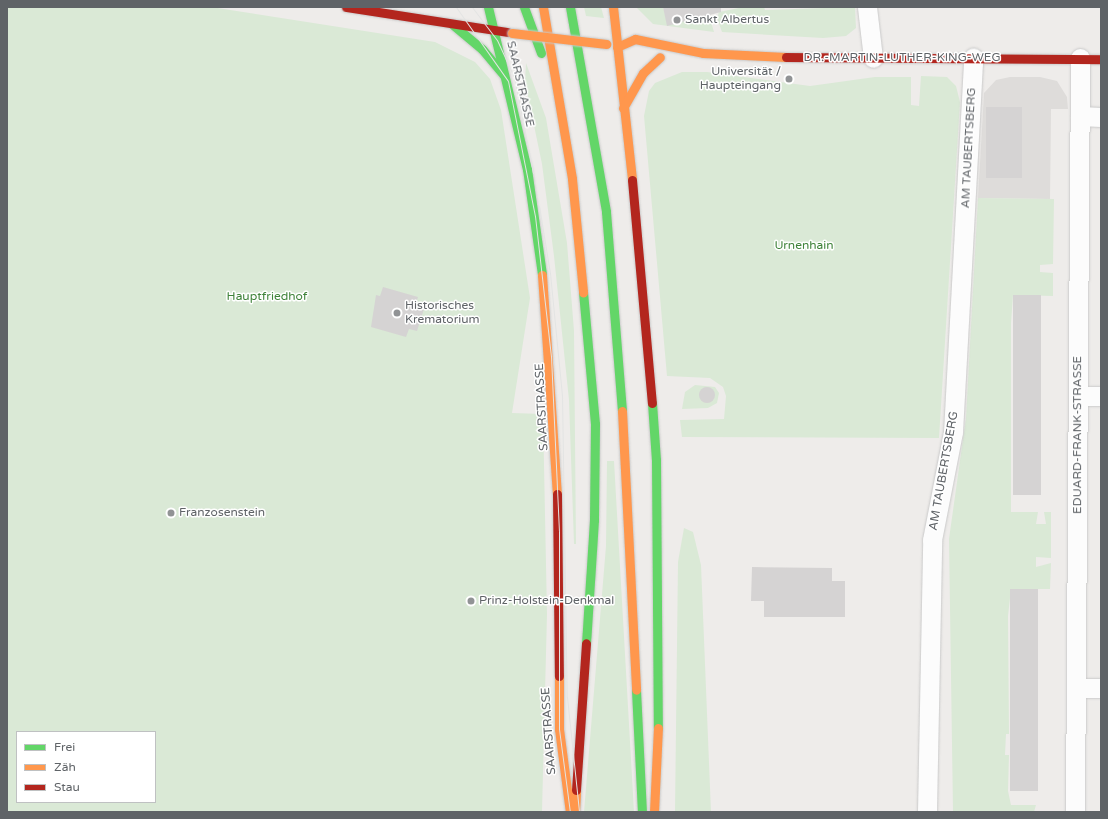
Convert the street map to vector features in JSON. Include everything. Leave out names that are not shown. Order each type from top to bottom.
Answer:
[{"type":"main road","points":[[346,7],[512,33],[606,44],[617,46],[629,52]]},
{"type":"main road","name":"SAARSTRASSE","points":[[488,7],[508,81],[535,216],[551,356],[559,531],[559,729],[570,812]]},
{"type":"main road","points":[[524,7],[557,90]]},
{"type":"main road","name":"SAARSTRASSE","points":[[543,7],[557,90],[585,289],[595,424],[594,520],[575,812]]},
{"type":"main road","points":[[570,7],[604,204],[619,340],[642,812]]},
{"type":"main road","points":[[613,7],[644,290],[658,502],[660,697],[654,812]]},
{"type":"main road","points":[[433,20],[443,12]]},
{"type":"main road","points":[[450,23],[482,49],[508,81]]},
{"type":"main road","name":"DR.-MARTIN-LUTHER-KING-WEG","points":[[617,46],[635,39],[703,53]]},
{"type":"main road","name":"DR.-MARTIN-LUTHER-KING-WEG","points":[[646,56],[660,57],[703,53],[873,58],[1101,59]]},
{"type":"main road","points":[[623,108],[643,73],[660,57]]},
{"type":"street","points":[[867,7],[873,58]]},
{"type":"street","name":"AM TAUBERTSBERG","points":[[927,812],[932,540],[953,432],[973,58]]},
{"type":"street","name":"EDUARD-FRANK-STRASSE","points":[[1076,812],[1080,58]]},
{"type":"street","points":[[1080,116],[1101,117]]},
{"type":"street","points":[[1078,396],[1101,396]]},
{"type":"street","points":[[1076,688],[1101,688]]},
{"type":"shaded area","points":[[1010,77],[1040,77],[1057,81],[1067,97],[1068,109],[1051,109],[1050,199],[978,198],[984,93],[996,80]]},
{"type":"green space","name":"Hauptfriedhof","points":[[7,7],[211,7],[435,42],[475,62],[490,79],[501,110],[530,298],[512,413],[543,414],[547,614],[542,812],[7,812]]},
{"type":"green space","points":[[584,7],[601,7],[604,18],[586,16]]},
{"type":"green space","points":[[636,7],[663,7],[668,25],[709,15],[714,32],[653,24]]},
{"type":"green space","points":[[744,7],[764,7],[765,10],[855,7],[856,28],[846,36],[823,38],[722,32],[717,18],[719,12]]},
{"type":"green space","points":[[526,63],[546,118],[567,243],[574,331],[576,544],[574,544],[569,400],[554,256],[542,164],[525,82]]},
{"type":"green space","name":"Urnenhain","points":[[682,72],[707,72],[810,86],[875,77],[911,77],[911,105],[919,106],[921,76],[947,77],[956,86],[960,102],[939,438],[682,437],[680,420],[724,419],[726,396],[723,387],[710,378],[667,376],[644,116],[649,91],[655,83]]},
{"type":"green space","points":[[978,198],[1054,199],[1053,264],[1040,265],[1040,272],[1053,273],[1053,296],[1013,295],[1011,323],[1011,512],[1038,512],[1036,524],[1046,524],[1044,512],[1051,512],[1051,558],[1036,557],[1036,567],[1051,563],[1050,589],[1011,589],[1008,616],[1009,734],[1006,734],[1005,755],[1009,755],[1008,791],[1011,805],[1036,805],[1034,812],[953,812],[949,539],[966,418]]},
{"type":"green space","points":[[695,385],[715,387],[719,393],[717,403],[708,408],[682,409],[685,392]]},
{"type":"green space","points":[[607,461],[614,461],[634,812],[584,812],[606,546]]},
{"type":"green space","points":[[684,528],[693,532],[701,565],[711,812],[675,812],[678,562]]},
{"type":"building","name":"Sankt Albertus","points":[[663,7],[721,7],[721,12],[667,26]]},
{"type":"building","points":[[986,107],[1022,107],[1022,178],[986,178]]},
{"type":"building","name":"Historisches Krematorium","points":[[383,287],[418,297],[415,306],[424,309],[417,331],[409,329],[406,337],[371,327],[376,295],[380,296]]},
{"type":"building","points":[[1013,295],[1041,295],[1041,495],[1013,495]]},
{"type":"building","points":[[704,387],[710,387],[715,392],[713,401],[710,403],[704,403],[699,398],[699,392]]},
{"type":"building","points":[[752,567],[832,568],[832,581],[845,581],[845,617],[764,617],[764,601],[751,601]]},
{"type":"building","points":[[1010,589],[1038,589],[1038,791],[1010,791]]},
{"type":"tram line","points":[[456,7],[508,81],[535,216],[551,356],[559,531],[559,729],[570,812]]},
{"type":"tram line","points":[[472,7],[497,40],[514,77],[533,173]]},
{"type":"tram line","points":[[539,206],[550,273],[562,395],[567,697],[579,812]]},
{"type":"traffic: fast","points":[[488,7],[527,169],[542,275]]},
{"type":"traffic: fast","points":[[524,7],[541,53]]},
{"type":"traffic: fast","points":[[570,7],[606,212],[622,411]]},
{"type":"traffic: fast","points":[[452,24],[482,49],[504,75]]},
{"type":"traffic: fast","points":[[583,292],[595,424],[594,520],[586,643]]},
{"type":"traffic: fast","points":[[652,403],[656,460],[658,728]]},
{"type":"traffic: fast","points":[[636,690],[642,812]]},
{"type":"traffic: slow","points":[[543,7],[572,179],[583,292]]},
{"type":"traffic: slow","points":[[613,7],[632,180]]},
{"type":"traffic: slow","points":[[512,33],[606,44]]},
{"type":"traffic: slow","points":[[617,47],[635,39],[703,53],[786,57]]},
{"type":"traffic: slow","points":[[623,108],[643,73],[660,57]]},
{"type":"traffic: slow","points":[[542,275],[557,494]]},
{"type":"traffic: slow","points":[[622,411],[636,690]]},
{"type":"traffic: slow","points":[[559,676],[559,729],[570,812]]},
{"type":"traffic: slow","points":[[654,812],[658,728]]},
{"type":"traffic: slow","points":[[575,812],[576,790]]},
{"type":"traffic: jam","points":[[346,7],[507,32]]},
{"type":"traffic: jam","points":[[786,57],[1101,59]]},
{"type":"traffic: jam","points":[[632,180],[652,403]]},
{"type":"traffic: jam","points":[[557,494],[559,676]]},
{"type":"traffic: jam","points":[[576,790],[586,643]]},
{"type":"place","name":"Sankt Albertus","points":[[677,20]]},
{"type":"place","name":"Universität / Haupteingang","points":[[789,79]]},
{"type":"place","name":"Historisches Krematorium","points":[[397,313]]},
{"type":"place","name":"Franzosenstein","points":[[171,513]]},
{"type":"place","name":"Prinz-Holstein-Denkmal","points":[[471,601]]}]
